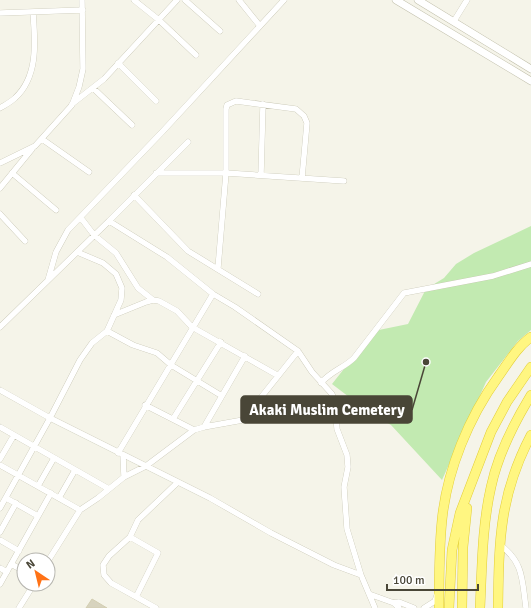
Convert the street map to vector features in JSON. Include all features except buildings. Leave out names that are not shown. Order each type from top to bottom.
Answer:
[{"type":"highway","points":[[439,608],[442,519],[455,463],[467,432],[491,386],[511,359],[531,337]]},
{"type":"highway","points":[[449,608],[452,550],[460,513],[491,432],[507,402],[531,367]]},
{"type":"highway","points":[[480,608],[482,552],[491,486],[504,447],[517,418],[531,395]]},
{"type":"highway","points":[[498,608],[499,544],[503,509],[509,487],[523,450],[531,435]]},
{"type":"highway","points":[[462,608],[466,513],[475,472]]},
{"type":"highway","points":[[482,552],[486,570],[486,608]]},
{"type":"street","points":[[72,105],[79,87],[82,69],[82,0]]},
{"type":"street","points":[[134,0],[159,20],[196,55]]},
{"type":"street","points":[[0,188],[72,105],[93,88],[118,64],[178,0]]},
{"type":"street","points":[[185,0],[220,31]]},
{"type":"street","points":[[239,0],[260,26]]},
{"type":"street","points":[[48,280],[60,242],[68,230],[81,218],[284,0]]},
{"type":"street","points":[[396,0],[531,81]]},
{"type":"street","points":[[418,0],[531,68]]},
{"type":"street","points":[[454,21],[467,0]]},
{"type":"street","points":[[0,13],[83,10]]},
{"type":"street","points":[[0,108],[15,98],[22,90],[30,73],[36,50],[33,12]]},
{"type":"street","points":[[118,64],[156,101]]},
{"type":"street","points":[[93,88],[132,125]]},
{"type":"street","points":[[218,268],[226,174],[227,105],[236,101],[263,104],[296,109],[304,116],[307,123],[302,178]]},
{"type":"street","points":[[261,175],[263,104]]},
{"type":"street","points":[[42,140],[89,172]]},
{"type":"street","points":[[0,327],[188,142]]},
{"type":"street","points":[[0,163],[35,146]]},
{"type":"street","points":[[12,173],[56,210]]},
{"type":"street","points":[[156,173],[261,175],[344,182]]},
{"type":"street","points":[[134,195],[188,251],[218,268],[258,294]]},
{"type":"street","points":[[0,214],[25,241]]},
{"type":"street","points":[[81,218],[94,235],[116,253],[132,281],[153,300],[177,311],[192,327],[277,375]]},
{"type":"street","points":[[109,221],[168,257],[213,294],[235,307],[298,351],[321,383],[332,394],[335,403],[337,429],[347,455],[348,467],[344,487],[347,529],[361,575],[375,608]]},
{"type":"street","points":[[0,508],[35,447],[86,351],[107,330],[123,294],[116,274],[103,263],[77,252]]},
{"type":"street","points":[[321,383],[333,371],[345,366],[354,358],[404,293],[493,276],[531,264]]},
{"type":"street","points":[[124,477],[120,454],[145,405],[171,365],[192,327],[213,294]]},
{"type":"street","points":[[114,314],[153,300]]},
{"type":"street","points":[[107,330],[133,345],[157,353],[171,365],[222,396]]},
{"type":"street","points":[[173,419],[221,342]]},
{"type":"street","points":[[54,552],[80,510],[98,498],[124,477],[146,466],[194,430],[243,420],[277,375],[298,351]]},
{"type":"street","points":[[204,427],[245,356]]},
{"type":"street","points":[[0,390],[50,418],[178,482],[334,565],[361,575]]},
{"type":"street","points":[[145,405],[194,430]]},
{"type":"street","points":[[0,427],[109,489]]},
{"type":"street","points":[[0,457],[14,435]]},
{"type":"street","points":[[38,486],[54,458]]},
{"type":"street","points":[[0,465],[80,510]]},
{"type":"street","points":[[59,498],[75,470]]},
{"type":"street","points":[[156,608],[111,583],[103,570],[109,556],[130,537],[138,520],[178,482]]},
{"type":"street","points":[[0,584],[51,493]]},
{"type":"street","points":[[6,498],[38,516]]},
{"type":"street","points":[[0,532],[16,503]]},
{"type":"street","points":[[0,512],[8,517]]},
{"type":"street","points":[[130,537],[158,553],[136,597]]},
{"type":"street","points":[[0,540],[19,551]]},
{"type":"street","points":[[499,544],[516,559],[521,573],[526,608]]},
{"type":"street","points":[[11,564],[16,567]]},
{"type":"street","points":[[0,568],[7,572]]},
{"type":"street","points":[[424,608],[435,601],[439,589]]},
{"type":"street","points":[[19,608],[29,592]]},
{"type":"street","points":[[370,594],[394,603],[399,608]]},
{"type":"street","points":[[394,603],[399,602],[414,608]]},
{"type":"green space","points":[[531,226],[531,330],[518,341],[486,382],[442,480],[391,425],[370,413],[332,384],[374,331],[408,324],[426,289],[444,278],[456,264],[474,253]]},
{"type":"place","name":"Akaki Muslim Cemetery","points":[[426,362]]}]
